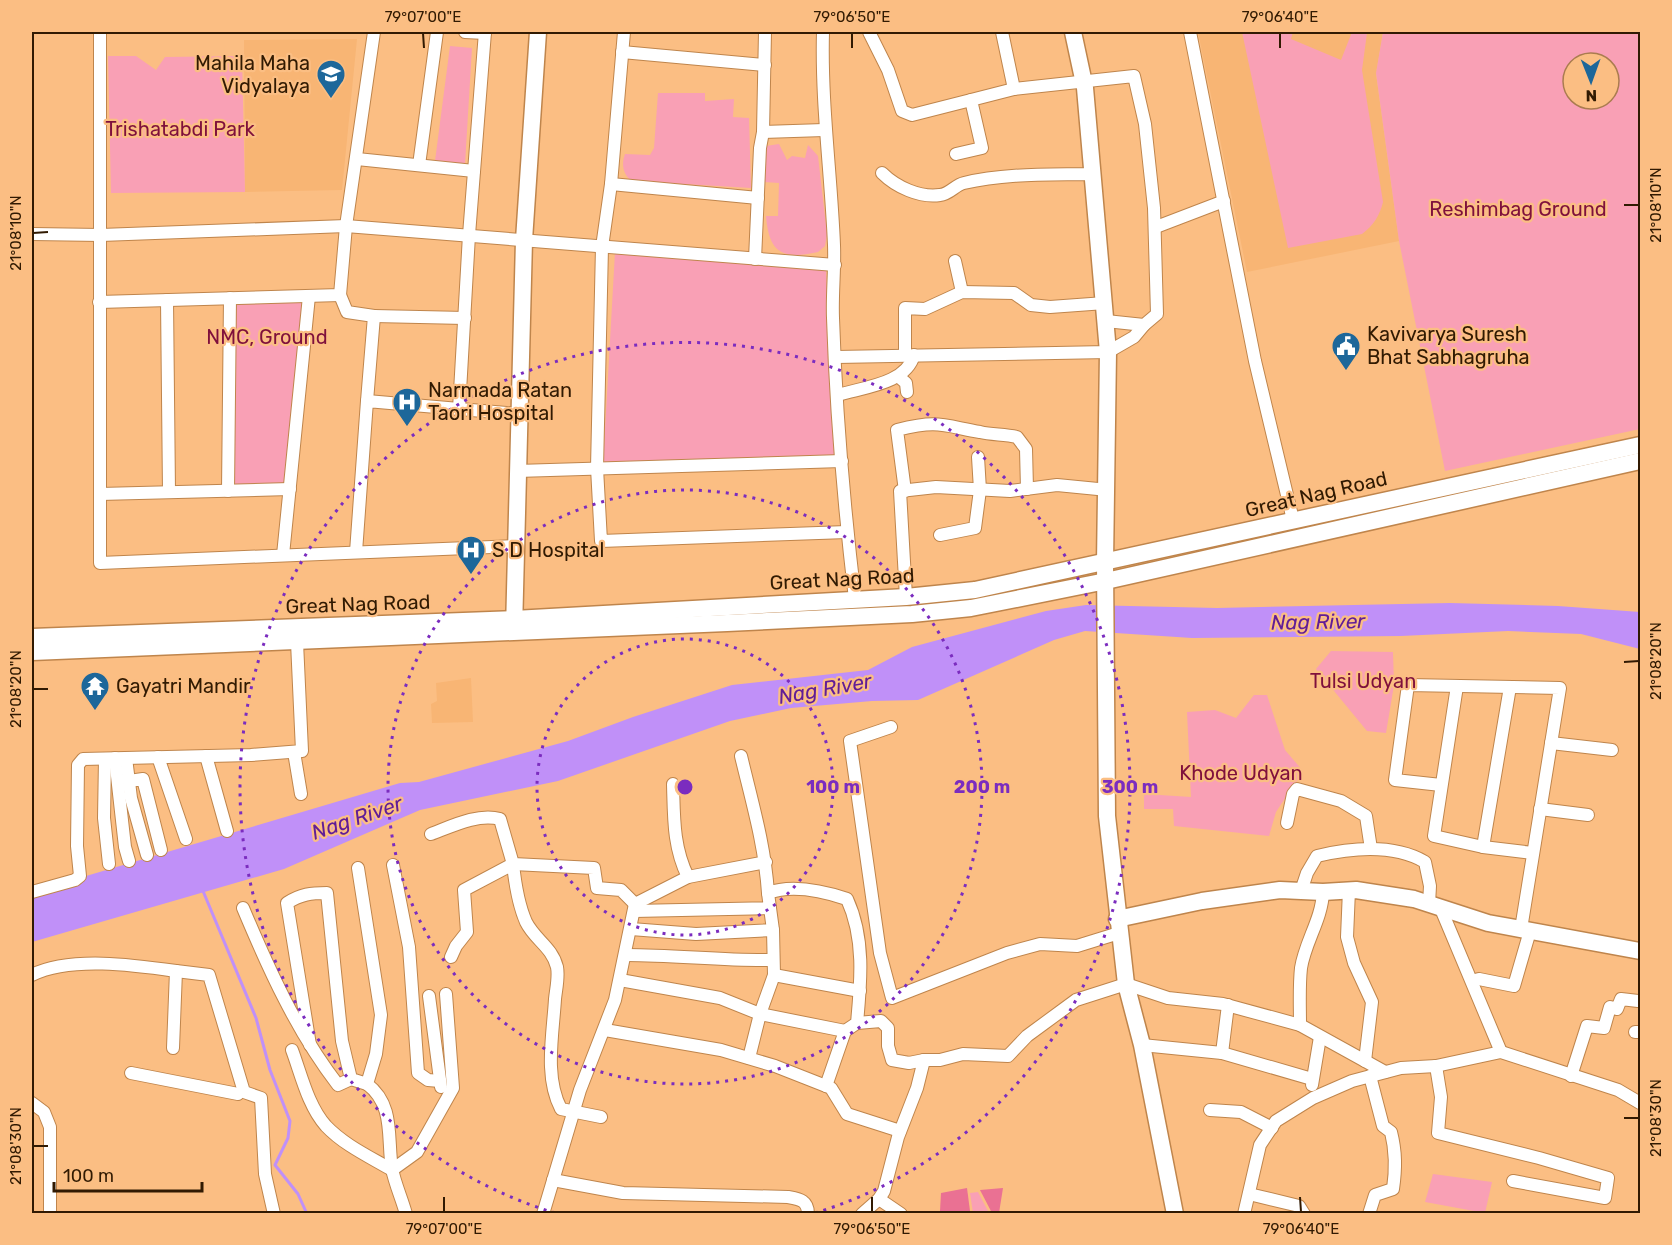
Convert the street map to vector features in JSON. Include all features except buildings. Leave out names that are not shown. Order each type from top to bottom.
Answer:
[{"type":"main road","points":[[514,626],[524,240],[538,32]]},
{"type":"main road","points":[[1072,32],[1083,81],[1108,352],[1108,490],[1105,564],[1107,816],[1126,984],[1142,1045],[1175,1214]]},
{"type":"main road","name":"Great Nag Road","points":[[32,652],[297,642],[975,590],[1105,564],[1293,520],[1641,445]]},
{"type":"main road","name":"Great Nag Road","points":[[32,637],[912,614],[971,608],[1106,588],[1641,461]]},
{"type":"main road","points":[[1118,926],[1202,901],[1280,890],[1323,892],[1349,890],[1378,892],[1488,923],[1641,951]]},
{"type":"street","points":[[100,32],[100,563],[515,546]]},
{"type":"street","points":[[374,32],[346,226],[340,295],[347,312],[465,318]]},
{"type":"street","points":[[419,165],[436,32]]},
{"type":"street","points":[[459,409],[469,236],[485,32],[465,32]]},
{"type":"street","points":[[624,32],[611,184],[602,248],[597,468],[601,541],[847,532]]},
{"type":"street","points":[[755,259],[763,132],[765,32]]},
{"type":"street","points":[[823,32],[824,130],[832,191],[835,265],[833,317],[847,532],[855,599]]},
{"type":"street","points":[[836,357],[1108,352],[1134,337],[1157,314],[1158,308],[1156,227],[1145,124],[1134,76],[1014,89],[912,115],[902,111],[888,70],[869,32]]},
{"type":"street","points":[[1002,32],[1014,89]]},
{"type":"street","points":[[1190,32],[1255,362],[1293,520]]},
{"type":"street","points":[[622,52],[765,65]]},
{"type":"street","points":[[956,154],[982,148],[971,100]]},
{"type":"street","points":[[763,132],[824,130]]},
{"type":"street","points":[[357,159],[474,171]]},
{"type":"street","points":[[882,173],[898,186],[912,192],[941,195],[962,183],[1015,175],[1093,174]]},
{"type":"street","points":[[611,184],[758,198]]},
{"type":"street","points":[[1156,227],[1224,201]]},
{"type":"street","points":[[32,234],[101,236],[346,226],[835,265]]},
{"type":"street","points":[[955,261],[962,292]]},
{"type":"street","points":[[838,395],[898,376],[912,364],[905,308],[925,309],[962,292],[1014,293],[1031,305],[1050,307],[1105,303]]},
{"type":"street","points":[[99,302],[340,295]]},
{"type":"street","points":[[283,555],[309,296]]},
{"type":"street","points":[[228,490],[230,298]]},
{"type":"street","points":[[167,300],[169,492]]},
{"type":"street","points":[[356,552],[374,315]]},
{"type":"street","points":[[1106,321],[1144,325]]},
{"type":"street","points":[[898,376],[906,383],[907,392]]},
{"type":"street","points":[[367,401],[519,414]]},
{"type":"street","points":[[905,491],[897,430],[923,423],[943,423],[983,433],[1017,437],[1026,449],[1027,489]]},
{"type":"street","points":[[940,535],[975,528],[980,490],[978,457]]},
{"type":"street","points":[[517,471],[842,461]]},
{"type":"street","points":[[906,597],[900,491],[936,487],[980,490],[1027,489],[1057,485],[1108,490]]},
{"type":"street","points":[[99,494],[290,489]]},
{"type":"street","points":[[32,892],[75,880],[80,876],[77,846],[78,765],[83,759],[303,751],[297,642]]},
{"type":"street","points":[[1441,785],[1395,780],[1408,685],[1560,688],[1533,853],[1525,930],[1514,986],[1479,979],[1472,981]]},
{"type":"street","points":[[1457,686],[1434,836],[1483,847],[1533,853]]},
{"type":"street","points":[[1483,847],[1510,687]]},
{"type":"street","points":[[891,727],[850,741],[880,953],[892,998],[1007,953],[1040,944],[1077,946],[1118,926]]},
{"type":"street","points":[[1551,743],[1612,750]]},
{"type":"street","points":[[294,752],[301,794]]},
{"type":"street","points":[[206,756],[227,831]]},
{"type":"street","points":[[741,756],[756,823],[763,840],[773,930],[774,975],[760,1014],[749,1058]]},
{"type":"street","points":[[158,757],[186,839]]},
{"type":"street","points":[[115,758],[129,781],[131,798],[147,855]]},
{"type":"street","points":[[115,758],[125,847],[129,861]]},
{"type":"street","points":[[109,864],[104,819],[115,758]]},
{"type":"street","points":[[129,781],[143,779],[161,850]]},
{"type":"street","points":[[673,784],[674,830],[679,858],[688,877]]},
{"type":"street","points":[[1287,823],[1293,794],[1297,789],[1341,801],[1366,816],[1371,849]]},
{"type":"street","points":[[1540,808],[1588,815]]},
{"type":"street","points":[[431,834],[471,820],[490,817],[501,819],[513,864],[516,893],[526,921],[536,937],[552,952],[558,970],[552,1066],[556,1100],[561,1109],[600,1117]]},
{"type":"street","points":[[1301,891],[1307,873],[1317,856],[1337,851],[1371,849],[1410,853],[1425,862],[1435,907],[1472,981],[1501,1052]]},
{"type":"street","points":[[634,908],[688,877],[766,862]]},
{"type":"street","points":[[451,957],[467,932],[464,890],[513,864],[594,868],[597,888],[621,890],[634,908],[627,954],[620,980],[605,1030],[574,1112],[543,1214]]},
{"type":"street","points":[[393,865],[409,947],[418,1072],[428,1080],[440,1081]]},
{"type":"street","points":[[358,868],[381,1015],[376,1054],[367,1084]]},
{"type":"street","points":[[768,893],[780,889],[827,892],[847,899],[853,913],[862,971],[857,1023]]},
{"type":"street","points":[[1349,890],[1347,937],[1354,963],[1372,1002],[1365,1061]]},
{"type":"street","points":[[310,1045],[287,903],[309,892],[327,894],[342,1041],[351,1079]]},
{"type":"street","points":[[1300,1025],[1301,969],[1311,931],[1321,909],[1323,892]]},
{"type":"street","points":[[243,908],[267,964],[310,1045],[338,1085],[351,1079],[367,1084],[375,1090],[383,1103],[389,1121],[392,1170],[406,1214]]},
{"type":"street","points":[[634,908],[770,908]]},
{"type":"street","points":[[631,929],[696,934],[773,930]]},
{"type":"street","points":[[627,954],[678,955],[719,960],[773,960]]},
{"type":"street","points":[[32,975],[46,968],[135,965],[209,975],[244,1092],[261,1098],[265,1174],[274,1214]]},
{"type":"street","points":[[173,1048],[176,971]]},
{"type":"street","points":[[774,975],[860,991]]},
{"type":"street","points":[[620,980],[720,998],[760,1014],[845,1031]]},
{"type":"street","points":[[826,1086],[845,1031],[857,1023],[881,1021],[888,1028],[888,1046],[892,1060],[909,1063],[940,1060],[963,1054],[1008,1056],[1027,1036],[1076,1000],[1126,984],[1168,998],[1228,1005],[1300,1025],[1385,1072]]},
{"type":"street","points":[[392,1170],[417,1152],[453,1088],[446,994]]},
{"type":"street","points":[[429,996],[443,1103]]},
{"type":"street","points":[[1571,1076],[1587,1026],[1604,1028],[1610,1007],[1617,1009],[1621,999],[1638,1001]]},
{"type":"street","points":[[1222,1053],[1228,1005]]},
{"type":"street","points":[[605,1030],[721,1050],[749,1058],[831,1088],[847,1114],[900,1131]]},
{"type":"street","points":[[1313,1098],[1312,1080],[1320,1037]]},
{"type":"street","points":[[1142,1045],[1222,1053],[1312,1080]]},
{"type":"street","points":[[291,1050],[310,1098],[326,1126],[351,1146],[392,1170]]},
{"type":"street","points":[[1244,1214],[1260,1145],[1276,1121],[1333,1088],[1370,1076],[1436,1066],[1501,1052],[1618,1090],[1641,1103]]},
{"type":"street","points":[[862,1214],[879,1199],[884,1191],[900,1131],[917,1088],[924,1060]]},
{"type":"street","points":[[1436,1066],[1441,1097],[1438,1133],[1608,1178],[1605,1198],[1513,1181]]},
{"type":"street","points":[[131,1073],[238,1094]]},
{"type":"street","points":[[1370,1076],[1383,1126],[1391,1132],[1395,1150],[1393,1189],[1375,1195],[1370,1214]]},
{"type":"street","points":[[32,1103],[44,1112],[50,1127],[51,1214]]},
{"type":"street","points":[[1210,1110],[1241,1112],[1272,1128]]},
{"type":"street","points":[[553,1180],[622,1193],[788,1197],[803,1200],[808,1207],[808,1214]]},
{"type":"street","points":[[1249,1194],[1299,1206],[1304,1214]]},
{"type":"street","points":[[879,1199],[902,1214]]},
{"type":"shaded area","points":[[1198,32],[1383,32],[1376,74],[1399,241],[1247,272]]},
{"type":"shaded area","points":[[357,39],[342,190],[245,192],[244,40]]},
{"type":"shaded area","points":[[471,678],[473,722],[432,723],[431,704],[437,701],[436,683]]},
{"type":"shaded area","points":[[967,1188],[970,1211],[940,1211],[941,1193]]},
{"type":"shaded area","points":[[1003,1188],[999,1213],[992,1213],[980,1190]]},
{"type":"green space","points":[[1242,32],[1293,32],[1291,39],[1341,60],[1352,32],[1367,33],[1362,70],[1383,202],[1376,220],[1362,234],[1288,248]]},
{"type":"green space","name":"Reshimbag Ground","points":[[1383,32],[1640,32],[1640,429],[1445,471],[1399,241],[1376,73]]},
{"type":"green space","points":[[450,46],[472,48],[465,164],[435,161]]},
{"type":"green space","name":"Trishatabdi Park","points":[[108,56],[136,56],[156,70],[165,57],[242,56],[245,192],[111,193]]},
{"type":"green space","points":[[658,93],[705,93],[705,101],[734,99],[733,117],[749,118],[751,188],[629,179],[624,169],[625,154],[650,155],[654,148]]},
{"type":"green space","points":[[779,144],[787,160],[792,156],[805,158],[808,145],[818,156],[827,234],[825,246],[818,252],[787,254],[774,246],[770,238],[766,216],[778,216],[779,183],[764,182],[766,146]]},
{"type":"green space","points":[[615,252],[826,269],[829,343],[839,459],[603,465]]},
{"type":"green space","name":"NMC, Ground","points":[[303,301],[286,484],[234,484],[234,303]]},
{"type":"green space","name":"Tulsi Udyan","points":[[1331,651],[1393,652],[1394,685],[1386,733],[1367,731],[1316,669]]},
{"type":"green space","name":"Khode Udyan","points":[[1254,695],[1267,695],[1285,750],[1303,771],[1276,812],[1269,836],[1174,826],[1173,809],[1144,809],[1144,794],[1191,797],[1187,712],[1215,710],[1236,718]]},
{"type":"green space","points":[[1433,1174],[1492,1182],[1485,1213],[1425,1202]]},
{"type":"green space","points":[[978,1192],[989,1213],[973,1213],[970,1193]]},
{"type":"water","name":"Nag River","points":[[1450,603],[1558,606],[1640,612],[1640,649],[1581,634],[1508,631],[1401,636],[1192,638],[1085,631],[1054,640],[918,700],[872,701],[791,708],[730,721],[558,781],[420,810],[284,869],[32,942],[32,892],[400,783],[419,782],[568,741],[732,685],[868,670],[912,647],[1046,611],[1086,605],[1217,608]]},
{"type":"waterway","points":[[203,891],[256,1018],[270,1070],[290,1121],[288,1138],[275,1165],[298,1194],[307,1214]]},
{"type":"place","name":"Mahila Maha Vidyalaya","points":[[331,100]]},
{"type":"place","name":"Kavivarya Suresh Bhat Sabhagruha","points":[[1346,372]]},
{"type":"place","name":"Narmada Ratan Taori Hospital","points":[[407,428]]},
{"type":"place","name":"S D Hospital","points":[[471,576]]},
{"type":"place","name":"Gayatri Mandir","points":[[95,712]]}]
